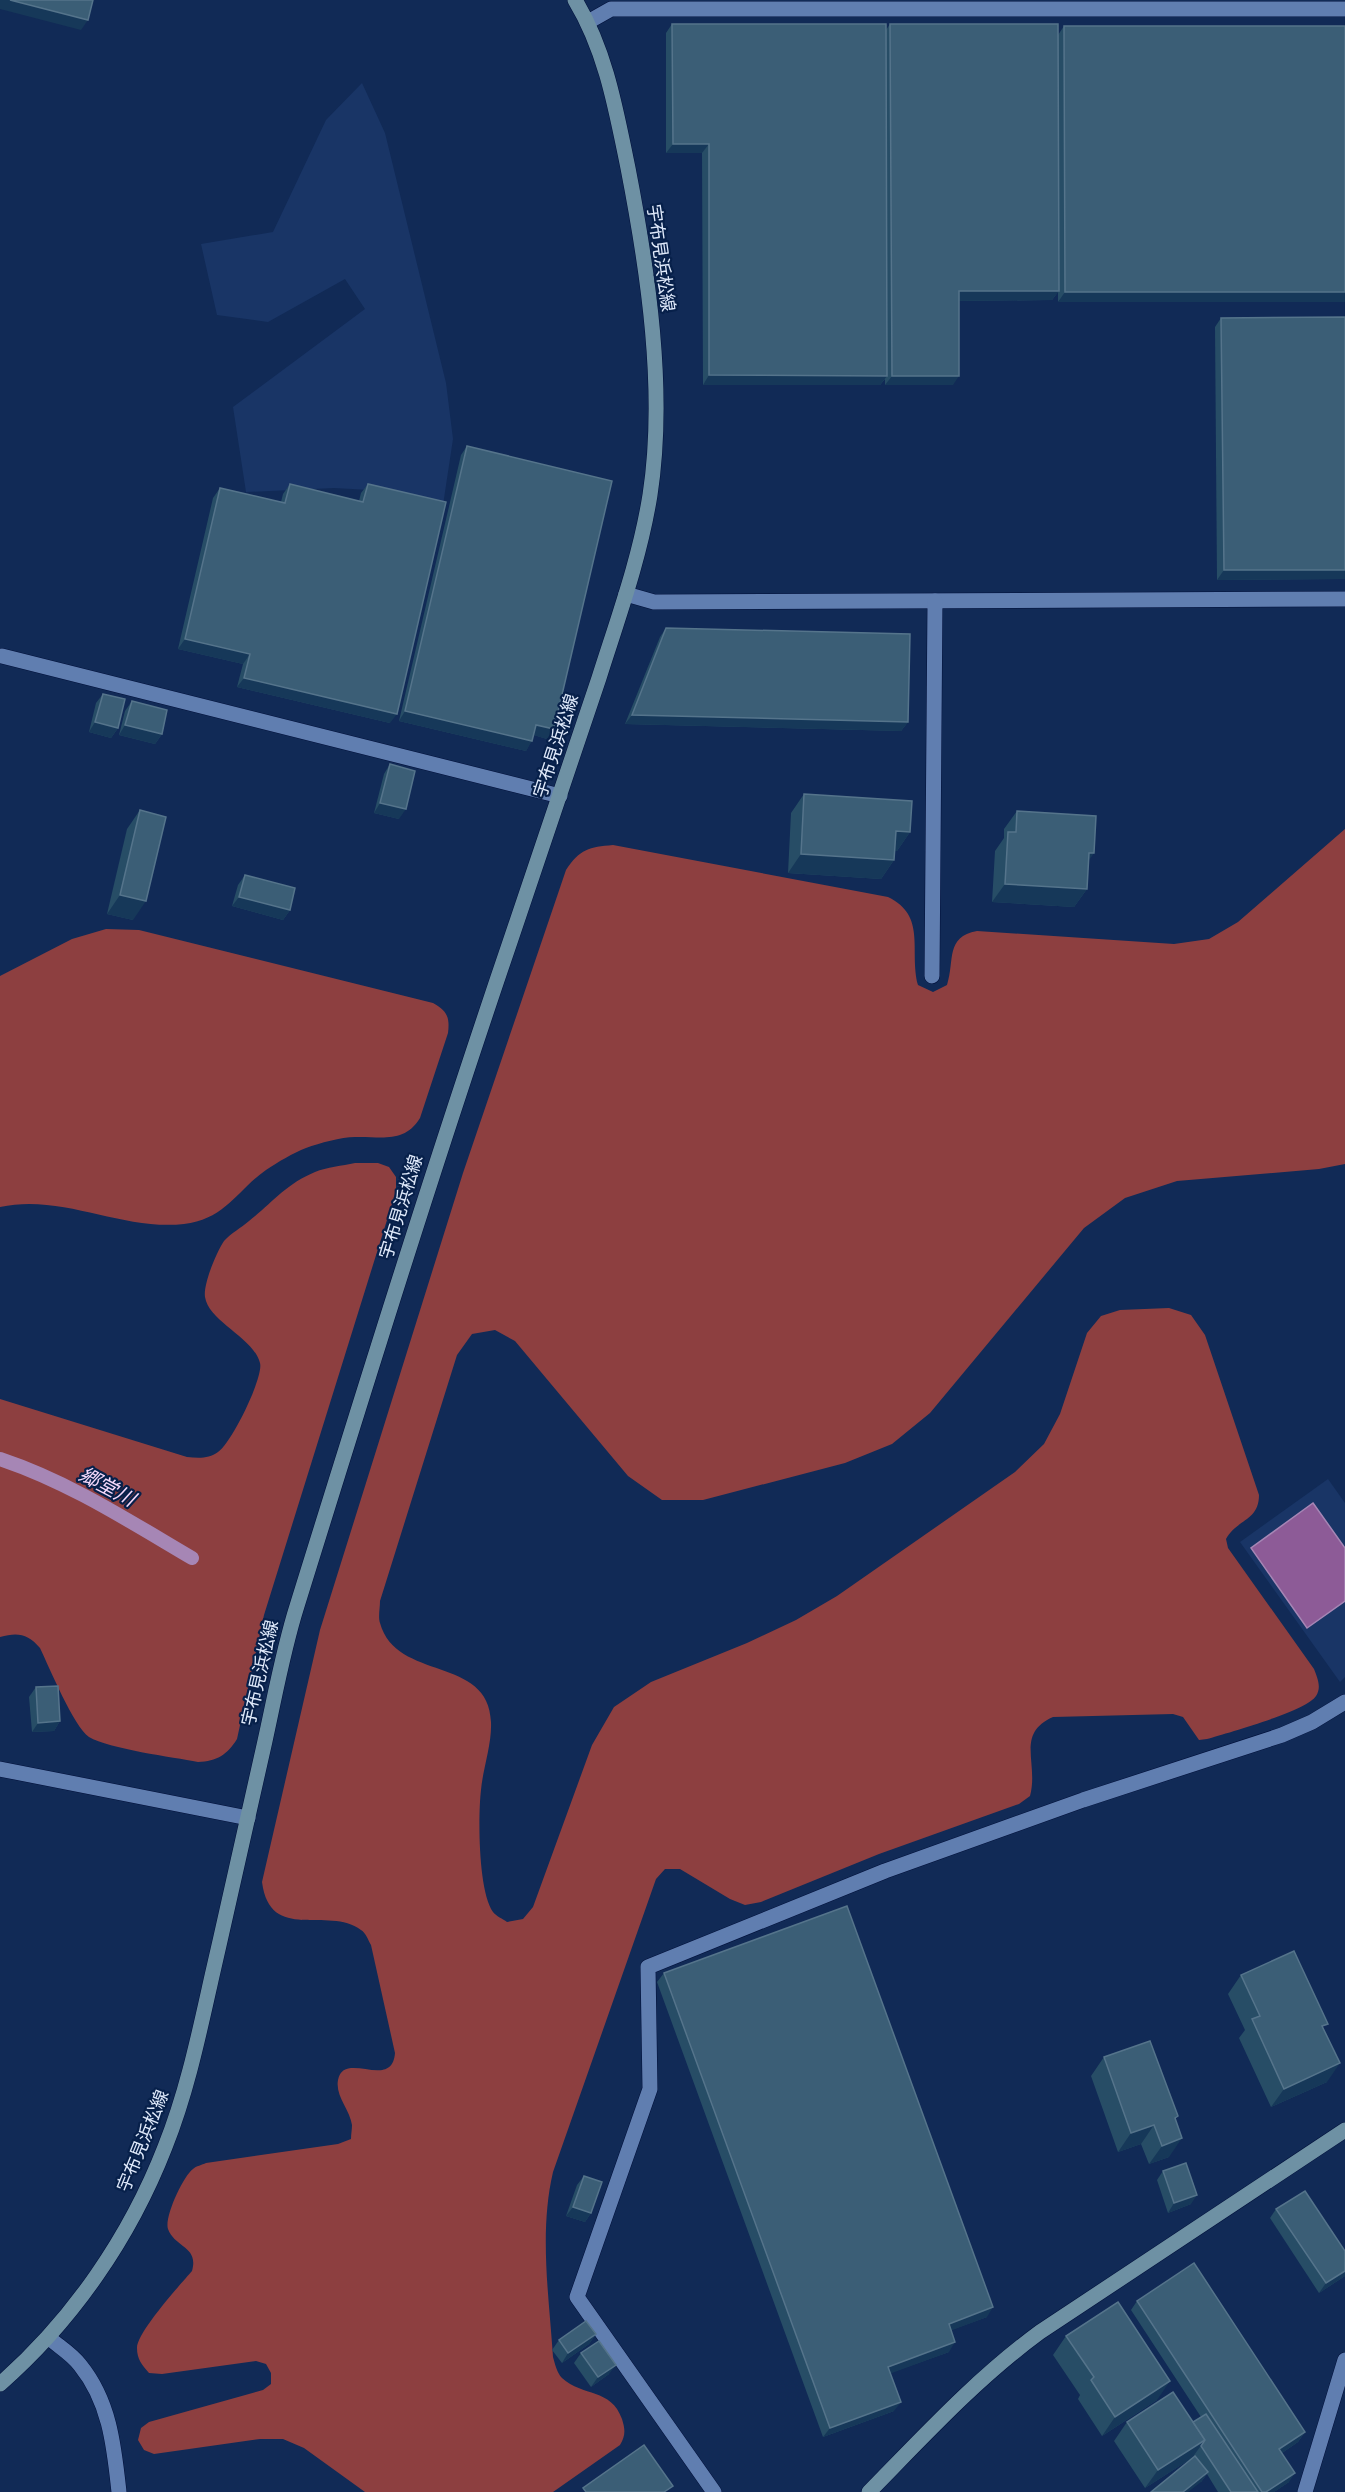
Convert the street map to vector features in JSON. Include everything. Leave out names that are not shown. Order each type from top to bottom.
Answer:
[{"type":"main road","name":"宇布見浜松線","points":[[0,2384],[48,2337],[102,2269],[124,2232],[163,2154],[191,2072],[292,1622],[435,1163],[560,796],[639,549],[650,495],[656,440],[656,385],[639,222],[605,66],[588,22],[575,0]]},
{"type":"main road","points":[[869,2492],[969,2390],[1003,2360],[1040,2332],[1345,2130]]},
{"type":"street","points":[[588,22],[610,4],[1345,9]]},
{"type":"street","points":[[626,594],[654,602],[1345,599]]},
{"type":"street","points":[[932,976],[935,601]]},
{"type":"street","points":[[2,656],[560,796]]},
{"type":"street","points":[[714,2492],[577,2297],[650,2089],[648,1967],[885,1871],[1083,1800],[1282,1736],[1312,1722],[1345,1702]]},
{"type":"street","points":[[0,1769],[248,1818]]},
{"type":"street","points":[[48,2337],[79,2363],[101,2397],[112,2434],[119,2492]]},
{"type":"street","points":[[1305,2492],[1345,2361]]},
{"type":"shaded area","points":[[362,83],[385,133],[446,383],[453,439],[443,505],[389,491],[334,488],[246,492],[233,407],[365,309],[345,279],[268,322],[217,315],[201,244],[273,232],[326,120]]},
{"type":"shaded area","points":[[1345,829],[1345,1164],[1319,1169],[1177,1181],[1125,1198],[1084,1228],[930,1413],[892,1444],[845,1463],[703,1500],[662,1500],[628,1476],[515,1341],[495,1330],[472,1334],[457,1355],[380,1601],[379,1615],[380,1623],[389,1641],[404,1654],[459,1677],[475,1687],[486,1701],[491,1730],[480,1802],[480,1853],[484,1888],[488,1902],[496,1915],[507,1922],[523,1919],[533,1907],[592,1745],[614,1707],[651,1682],[747,1643],[796,1620],[837,1596],[1015,1472],[1044,1444],[1060,1414],[1087,1333],[1101,1316],[1120,1310],[1169,1308],[1191,1315],[1205,1335],[1259,1495],[1255,1510],[1226,1539],[1228,1548],[1314,1669],[1319,1686],[1316,1696],[1310,1702],[1283,1715],[1199,1740],[1183,1717],[1173,1714],[1053,1717],[1041,1724],[1031,1741],[1030,1796],[1019,1804],[879,1854],[761,1902],[745,1905],[730,1899],[680,1869],[665,1869],[656,1879],[553,2172],[547,2218],[548,2287],[553,2357],[556,2368],[562,2378],[570,2384],[611,2402],[622,2419],[624,2435],[620,2445],[553,2492],[365,2492],[304,2448],[283,2439],[260,2439],[154,2454],[144,2450],[138,2440],[141,2428],[149,2422],[263,2390],[271,2384],[271,2373],[266,2364],[256,2361],[162,2374],[149,2373],[139,2359],[137,2348],[144,2331],[192,2271],[192,2257],[168,2229],[169,2216],[184,2180],[194,2168],[206,2163],[338,2144],[351,2139],[351,2119],[338,2086],[342,2072],[349,2068],[386,2069],[392,2064],[395,2053],[371,1945],[364,1933],[348,1923],[288,1918],[276,1912],[267,1901],[262,1882],[320,1630],[463,1173],[566,870],[571,863],[586,850],[613,845],[888,897],[908,914],[914,935],[918,985],[933,992],[947,985],[953,951],[960,938],[977,931],[1174,944],[1209,939],[1238,922]]},
{"type":"shaded area","points":[[106,929],[139,930],[433,1003],[446,1015],[448,1033],[420,1118],[407,1132],[399,1135],[343,1138],[301,1150],[266,1170],[221,1210],[198,1221],[184,1224],[161,1225],[138,1222],[46,1205],[23,1204],[0,1207],[0,976],[72,939]]},
{"type":"shaded area","points":[[355,1163],[378,1163],[389,1167],[396,1177],[396,1191],[264,1615],[237,1739],[221,1756],[198,1762],[126,1749],[89,1737],[76,1722],[36,1643],[22,1635],[0,1637],[0,1399],[187,1457],[199,1458],[215,1454],[231,1437],[252,1395],[260,1371],[260,1363],[249,1345],[222,1322],[208,1306],[205,1297],[206,1284],[218,1252],[227,1238],[296,1182],[320,1170]]},
{"type":"shaded area","points":[[1328,1479],[1345,1503],[1345,1677],[1340,1682],[1240,1542]]},
{"type":"shaded area","points":[[1313,1503],[1345,1548],[1345,1601],[1307,1628],[1251,1548]]},
{"type":"building","points":[[10,0],[93,0],[88,20]]},
{"type":"building","points":[[672,24],[886,24],[887,376],[709,375],[709,144],[673,144]]},
{"type":"building","points":[[890,24],[1058,24],[1059,291],[959,291],[959,376],[892,376]]},
{"type":"building","points":[[1064,26],[1345,26],[1345,292],[1065,292]]},
{"type":"building","points":[[1345,317],[1345,570],[1224,570],[1221,318]]},
{"type":"building","points":[[467,446],[612,481],[554,729],[536,725],[532,741],[405,711]]},
{"type":"building","points":[[290,484],[363,502],[368,484],[446,502],[397,714],[244,678],[250,654],[185,639],[220,488],[285,503]]},
{"type":"building","points":[[666,628],[910,634],[908,722],[632,715]]},
{"type":"building","points":[[103,694],[125,699],[118,728],[95,722]]},
{"type":"building","points":[[132,701],[167,710],[162,734],[125,725]]},
{"type":"building","points":[[390,764],[415,771],[406,809],[380,803]]},
{"type":"building","points":[[804,794],[912,801],[910,832],[896,831],[894,860],[801,854]]},
{"type":"building","points":[[140,810],[166,817],[146,901],[120,895]]},
{"type":"building","points":[[1017,811],[1096,816],[1094,853],[1089,853],[1087,889],[1005,884],[1008,832],[1016,832]]},
{"type":"building","points":[[245,875],[295,888],[290,910],[239,897]]},
{"type":"building","points":[[58,1686],[60,1721],[38,1723],[36,1687]]},
{"type":"building","points":[[847,1906],[993,2307],[949,2324],[955,2342],[888,2367],[901,2402],[830,2428],[664,1973]]},
{"type":"building","points":[[1294,1951],[1328,2024],[1322,2026],[1340,2063],[1284,2089],[1252,2019],[1260,2016],[1241,1975]]},
{"type":"building","points":[[1150,2041],[1178,2116],[1175,2118],[1182,2138],[1162,2146],[1154,2125],[1131,2133],[1104,2057]]},
{"type":"building","points":[[1186,2163],[1197,2195],[1174,2203],[1163,2171]]},
{"type":"building","points":[[584,2176],[602,2182],[591,2213],[573,2207]]},
{"type":"building","points":[[1305,2191],[1345,2251],[1345,2271],[1326,2283],[1276,2209]]},
{"type":"building","points":[[1194,2263],[1305,2432],[1279,2449],[1295,2473],[1266,2492],[1262,2492],[1137,2301]]},
{"type":"building","points":[[1118,2302],[1170,2381],[1115,2417],[1091,2380],[1094,2377],[1066,2336]]},
{"type":"building","points":[[586,2321],[596,2334],[568,2353],[559,2340]]},
{"type":"building","points":[[599,2341],[616,2365],[598,2377],[581,2353]]},
{"type":"building","points":[[1173,2392],[1205,2440],[1158,2470],[1127,2422]]},
{"type":"building","points":[[1206,2414],[1258,2492],[1231,2492],[1201,2446],[1205,2440],[1193,2422]]},
{"type":"building","points":[[644,2445],[673,2486],[664,2492],[586,2492],[583,2488]]},
{"type":"building","points":[[1195,2456],[1208,2472],[1183,2492],[1151,2492]]},
{"type":"waterway","name":"郷堂川","points":[[0,1459],[74,1491],[122,1516],[192,1558]]}]
